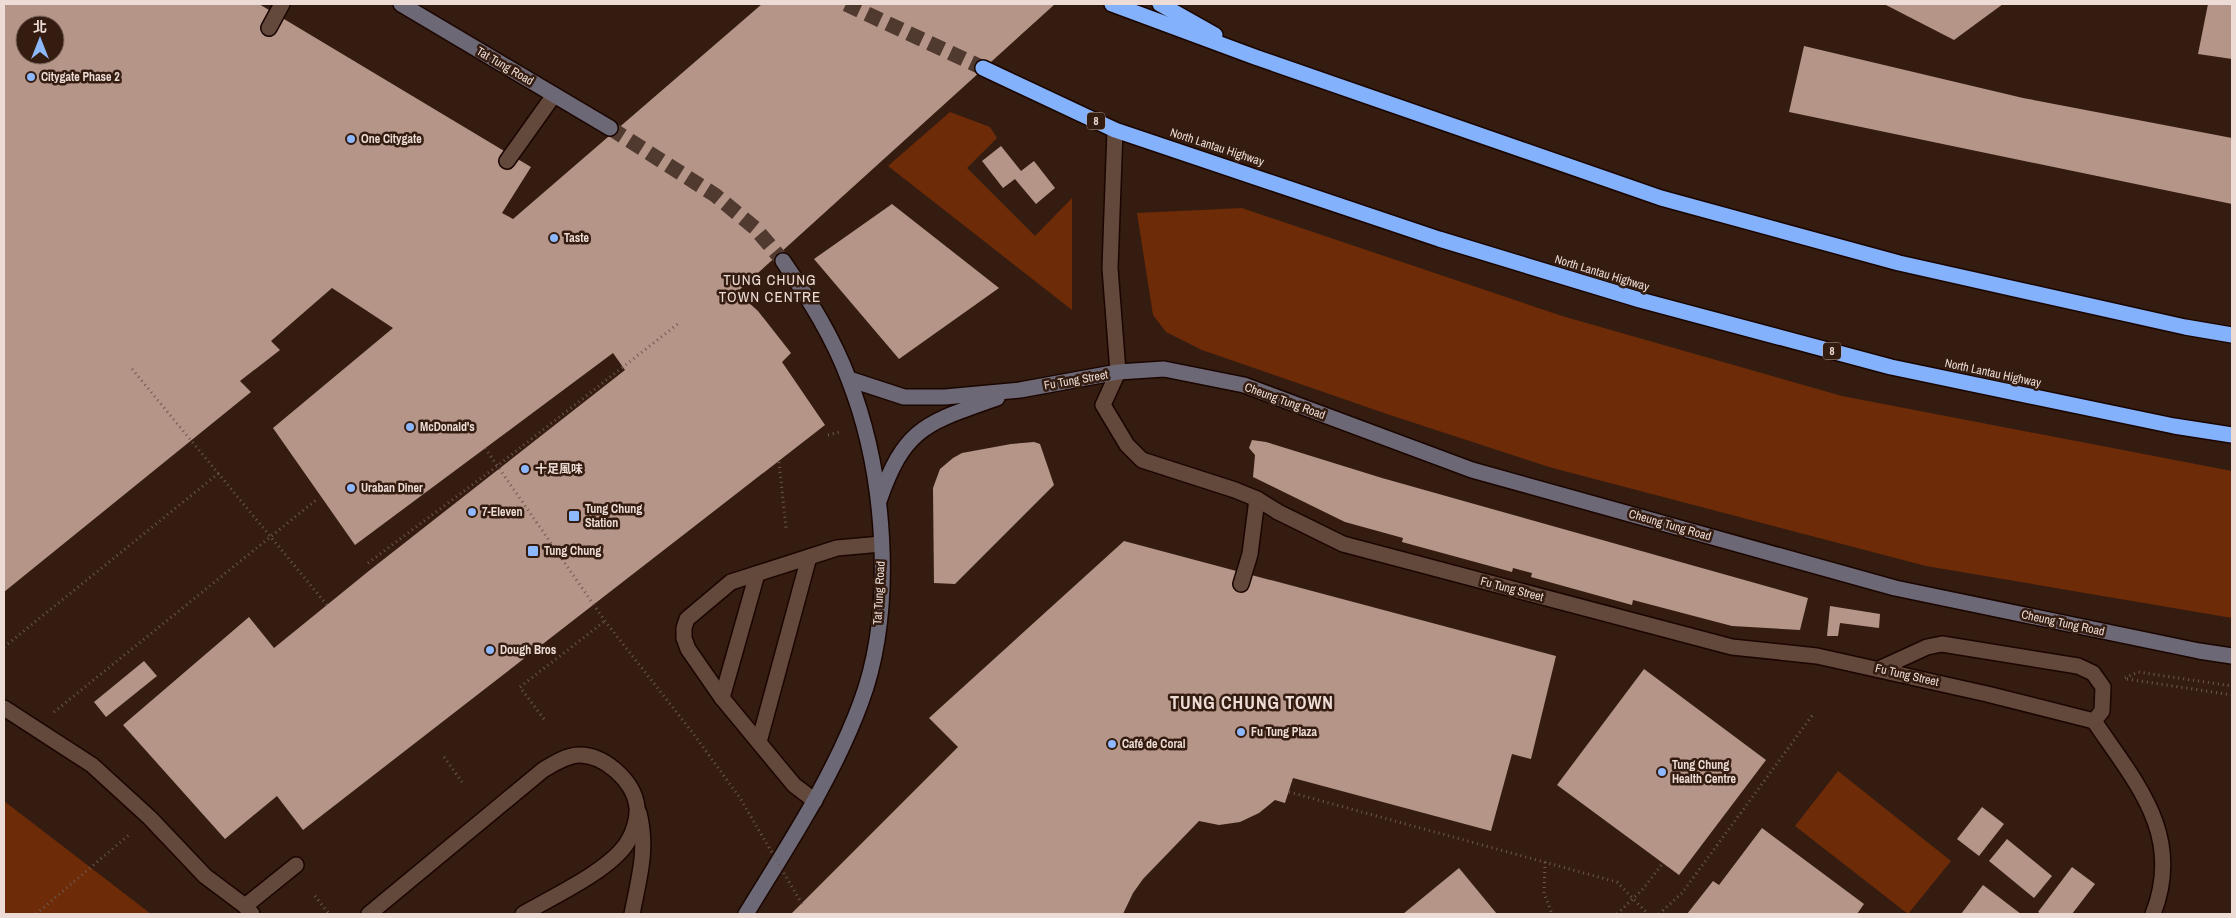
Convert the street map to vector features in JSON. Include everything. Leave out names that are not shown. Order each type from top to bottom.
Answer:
[{"type":"highway","points":[[1112,4],[1255,57],[1660,198],[1899,263],[2185,327],[2232,335]]},
{"type":"highway","points":[[1160,4],[1255,57]]},
{"type":"highway","name":"North Lantau Highway","points":[[984,68],[1115,130],[1438,239],[1640,300],[1892,367],[2174,426],[2232,435]]},
{"type":"main road","name":"Tat Tung Road","points":[[401,4],[610,128]]},
{"type":"main road","name":"Tat Tung Road","points":[[746,914],[815,802],[836,762],[861,702],[870,672],[881,594],[881,544],[878,504],[865,426],[849,380],[830,336],[784,261]]},
{"type":"main road","name":"Cheung Tung Road","points":[[1118,372],[1164,369],[1244,385],[1472,470],[1875,582],[2199,651],[2232,656]]},
{"type":"main road","name":"Fu Tung Street","points":[[849,380],[904,397],[945,398],[1020,390],[1118,372]]},
{"type":"main road","name":"Fu Tung Street","points":[[878,504],[890,471],[905,445],[920,431],[948,415],[1020,390]]},
{"type":"street","points":[[269,28],[282,4]]},
{"type":"street","points":[[507,161],[554,95]]},
{"type":"street","points":[[1115,130],[1110,268],[1118,372]]},
{"type":"street","name":"Fu Tung Street","points":[[1118,372],[1103,405],[1128,445],[1142,460],[1257,499],[1278,512],[1343,544],[1732,647],[1817,656],[1879,669],[2094,721]]},
{"type":"street","points":[[1241,584],[1250,554],[1257,499]]},
{"type":"street","points":[[815,802],[794,785],[722,698],[688,649],[684,638],[684,628],[687,619],[718,590],[731,582],[837,548],[881,544]]},
{"type":"street","points":[[759,742],[809,557]]},
{"type":"street","points":[[722,698],[757,574]]},
{"type":"street","points":[[1879,669],[1927,647],[1942,644],[2078,666],[2092,673],[2103,687],[2102,711],[2094,721],[2135,782],[2156,821],[2163,850],[2164,873],[2160,898],[2153,914]]},
{"type":"street","points":[[4,708],[92,765],[150,818],[205,876],[248,910],[296,864]]},
{"type":"street","points":[[369,914],[543,770],[566,758],[578,755],[587,756],[615,769],[626,782],[637,806],[644,832],[644,847],[632,914]]},
{"type":"street","points":[[523,914],[602,867],[618,855],[632,834],[637,806]]},
{"type":"path","points":[[368,564],[492,470],[679,323]]},
{"type":"path","points":[[132,369],[327,604]]},
{"type":"path","points":[[485,448],[605,621],[692,732],[740,798],[802,904]]},
{"type":"path","points":[[779,462],[786,528]]},
{"type":"path","points":[[4,647],[219,473]]},
{"type":"path","points":[[35,727],[316,500]]},
{"type":"path","points":[[544,719],[520,687],[605,621]]},
{"type":"path","points":[[2232,686],[2138,672],[2124,678],[2232,695]]},
{"type":"path","points":[[1658,914],[1682,893],[1814,713]]},
{"type":"path","points":[[444,757],[462,782]]},
{"type":"path","points":[[1289,792],[1617,882],[1648,914]]},
{"type":"path","points":[[36,914],[150,818]]},
{"type":"path","points":[[1545,862],[1544,893],[1552,914]]},
{"type":"path","points":[[1617,914],[1643,889],[1663,863]]},
{"type":"path","points":[[315,896],[329,914]]},
{"type":"shaded area","points":[[950,112],[990,127],[997,138],[967,168],[1035,236],[1072,198],[1072,310],[888,166]]},
{"type":"shaded area","points":[[1242,208],[1562,316],[1842,396],[2232,471],[2232,618],[1926,566],[1549,467],[1387,414],[1202,350],[1166,332],[1153,315],[1137,213]]},
{"type":"shaded area","points":[[1838,771],[1951,861],[1908,914],[1795,826]]},
{"type":"shaded area","points":[[4,801],[151,914],[4,914]]},
{"type":"building","points":[[4,4],[259,4],[531,167],[502,213],[513,219],[762,4],[1055,4],[737,292],[758,311],[791,353],[782,362],[825,425],[303,830],[277,796],[225,839],[123,725],[249,617],[274,648],[370,570],[625,370],[613,353],[355,545],[273,428],[393,328],[332,288],[271,341],[280,350],[240,381],[251,392],[4,592]]},
{"type":"building","points":[[1884,4],[2003,4],[1954,40]]},
{"type":"building","points":[[2208,4],[2232,4],[2232,59],[2198,54]]},
{"type":"building","points":[[1804,46],[2023,98],[2232,138],[2232,204],[1789,112]]},
{"type":"building","points":[[1001,146],[1021,171],[1034,161],[1055,188],[1036,204],[1015,179],[1003,188],[982,161]]},
{"type":"building","points":[[892,204],[999,288],[899,359],[814,259]]},
{"type":"building","points":[[1252,440],[1266,442],[1382,478],[1808,598],[1800,630],[1732,626],[1633,600],[1632,605],[1531,577],[1532,573],[1513,568],[1512,572],[1402,542],[1403,538],[1345,522],[1253,477],[1255,455],[1249,448]]},
{"type":"building","points":[[1034,442],[1040,444],[1054,485],[955,584],[934,583],[933,488],[940,469],[962,453]]},
{"type":"building","name":"Fu Tung Plaza","points":[[1124,541],[1556,656],[1531,759],[1512,754],[1491,831],[1293,778],[1285,803],[1275,800],[1259,813],[1240,822],[1219,825],[1199,821],[1143,879],[1133,893],[1123,914],[791,914],[958,747],[929,718]]},
{"type":"building","points":[[1830,606],[1880,614],[1879,628],[1840,623],[1838,636],[1827,636]]},
{"type":"building","points":[[144,661],[157,676],[106,717],[94,702]]},
{"type":"building","name":"Tung Chung Health Centre","points":[[1644,669],[1766,760],[1679,875],[1557,785]]},
{"type":"building","points":[[1982,807],[2004,824],[1979,856],[1957,839]]},
{"type":"building","points":[[1762,828],[1864,904],[1857,914],[1687,914],[1713,881],[1719,885]]},
{"type":"building","points":[[2007,839],[2052,876],[2034,898],[1989,861]]},
{"type":"building","points":[[2072,867],[2095,884],[2072,914],[2041,914],[2038,912]]},
{"type":"building","points":[[1459,868],[1497,914],[1403,914]]},
{"type":"building","points":[[1983,885],[2021,914],[1961,914]]},
{"type":"tunnel","points":[[846,4],[983,68]]},
{"type":"tunnel","points":[[610,128],[715,195],[755,228],[783,261]]},
{"type":"place","name":"Citygate Phase 2","points":[[31,77]]},
{"type":"place","name":"One Citygate","points":[[351,139]]},
{"type":"place","name":"Taste","points":[[554,238]]},
{"type":"place","name":"McDonald's","points":[[410,427]]},
{"type":"place","name":"十足風味","points":[[525,469]]},
{"type":"place","name":"Uraban Diner","points":[[351,488]]},
{"type":"place","name":"7-Eleven","points":[[472,512]]},
{"type":"place","name":"Tung Chung Station","points":[[574,516]]},
{"type":"place","name":"Tung Chung","points":[[533,551]]},
{"type":"place","name":"Dough Bros","points":[[490,650]]},
{"type":"place","name":"Fu Tung Plaza","points":[[1241,732]]},
{"type":"place","name":"Café de Coral","points":[[1112,744]]},
{"type":"place","name":"Tung Chung Health Centre","points":[[1662,772]]},
{"type":"district","name":"TUNG CHUNG TOWN CENTRE","points":[[770,288]]},
{"type":"district","name":"TUNG CHUNG TOWN","points":[[1252,702]]}]
